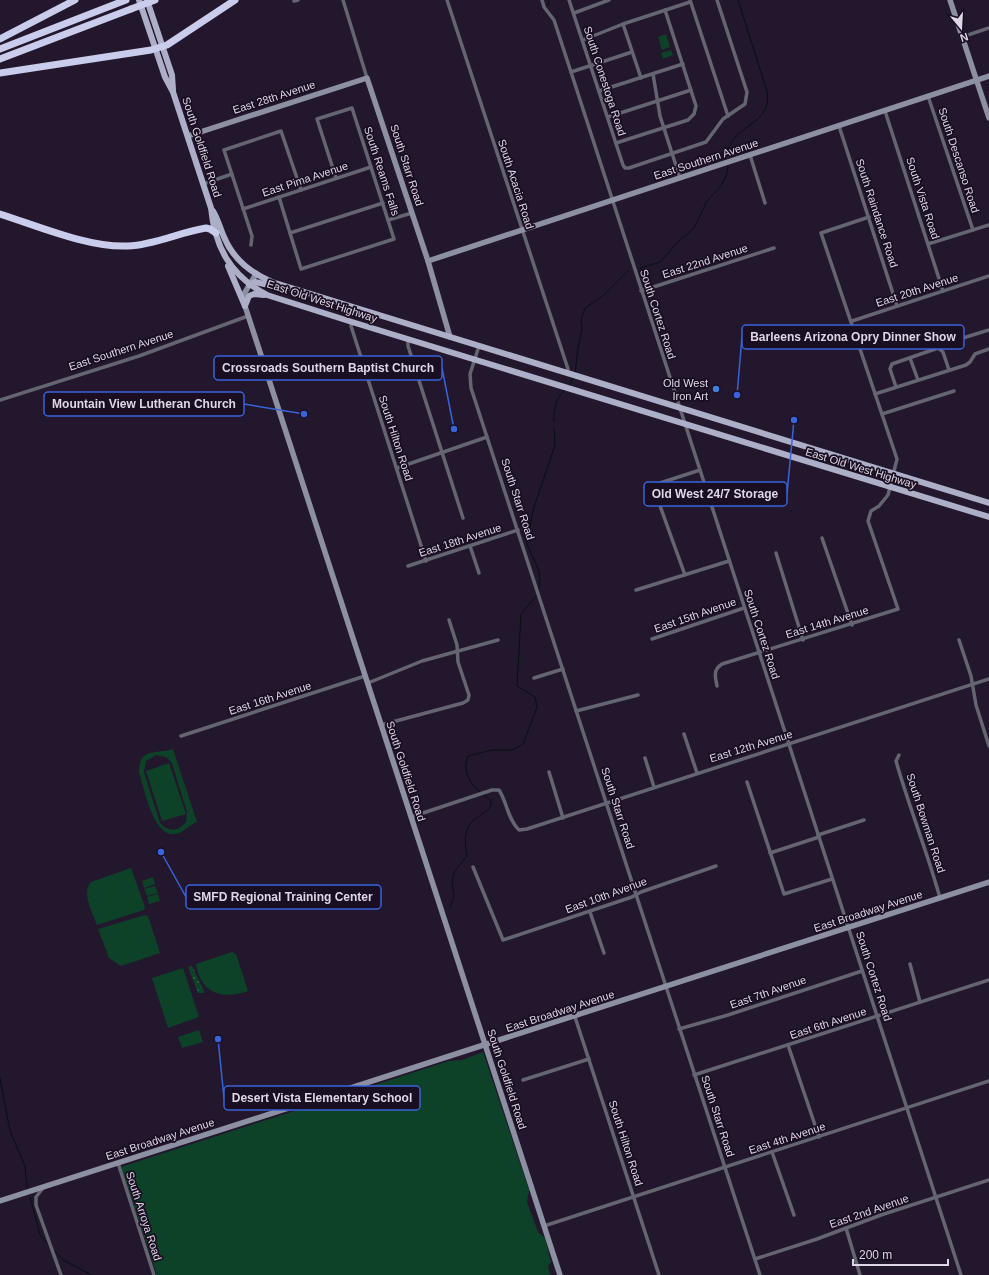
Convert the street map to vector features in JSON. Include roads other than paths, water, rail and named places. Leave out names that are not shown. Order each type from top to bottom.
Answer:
[{"type":"highway","points":[[0,39],[75,0]]},
{"type":"highway","points":[[0,48],[126,0]]},
{"type":"highway","points":[[0,59],[155,0]]},
{"type":"highway","points":[[0,73],[159,48],[235,0]]},
{"type":"highway","points":[[0,214],[91,242],[118,246],[157,242],[206,228],[210,229],[216,234]]},
{"type":"main road","name":"South Goldfield Road","points":[[140,0],[159,48]]},
{"type":"main road","name":"South Goldfield Road","points":[[147,0],[165,77],[173,92],[211,208]]},
{"type":"main road","points":[[950,0],[989,118]]},
{"type":"main road","name":"East Southern Avenue","points":[[428,261],[989,76]]},
{"type":"main road","name":"East 28th Avenue","points":[[188,136],[367,78]]},
{"type":"main road","name":"South Starr Road","points":[[367,78],[428,261],[450,337]]},
{"type":"main road","name":"East Old West Highway","points":[[211,208],[216,234],[224,255],[235,271],[249,284],[267,295],[989,517]]},
{"type":"main road","name":"East Old West Highway","points":[[211,208],[218,219],[228,245],[241,262],[256,274],[272,282],[989,503]]},
{"type":"main road","points":[[224,255],[235,285],[245,306]]},
{"type":"main road","name":"South Goldfield Road","points":[[256,274],[244,294],[248,316],[560,1275]]},
{"type":"main road","points":[[249,284],[255,282],[299,290]]},
{"type":"main road","points":[[245,306],[247,299],[251,295],[267,295]]},
{"type":"main road","name":"East Broadway Avenue","points":[[0,1201],[575,1017],[989,882]]},
{"type":"street","name":"South Starr Road","points":[[342,0],[367,78]]},
{"type":"street","name":"South Acacia Road","points":[[447,0],[568,369],[572,375]]},
{"type":"street","name":"South Cortez Road","points":[[542,0],[544,6],[554,20],[961,1275]]},
{"type":"street","name":"South Conestoga Road","points":[[569,0],[625,168],[672,154]]},
{"type":"street","points":[[574,13],[609,0]]},
{"type":"street","points":[[672,154],[706,142],[723,119],[742,107],[747,101],[747,92],[717,0]]},
{"type":"street","points":[[582,40],[690,1],[728,116]]},
{"type":"street","points":[[616,144],[688,120],[694,114],[696,106],[665,10]]},
{"type":"street","points":[[623,24],[641,78]]},
{"type":"street","points":[[962,37],[989,28]]},
{"type":"street","points":[[571,72],[632,52]]},
{"type":"street","points":[[599,91],[682,64]]},
{"type":"street","points":[[653,74],[664,128],[680,178]]},
{"type":"street","points":[[608,117],[691,90]]},
{"type":"street","name":"South Descanso Road","points":[[928,96],[973,230]]},
{"type":"street","name":"South Reams Falls","points":[[290,233],[301,269],[394,239],[352,108],[317,119],[336,178]]},
{"type":"street","name":"South Vista Road","points":[[885,110],[943,291]]},
{"type":"street","name":"South Raindance Road","points":[[839,126],[898,306]]},
{"type":"street","points":[[250,245],[252,236],[224,150],[281,131],[301,190]]},
{"type":"street","points":[[750,155],[765,203]]},
{"type":"street","name":"East Pima Avenue","points":[[243,208],[371,167]]},
{"type":"street","points":[[203,184],[232,174]]},
{"type":"street","points":[[279,197],[290,233],[383,203]]},
{"type":"street","points":[[388,220],[412,213]]},
{"type":"street","points":[[869,217],[821,233],[852,321],[897,459],[888,487]]},
{"type":"street","points":[[928,244],[989,225]]},
{"type":"street","name":"East 22nd Avenue","points":[[641,291],[774,248]]},
{"type":"street","name":"East 20th Avenue","points":[[852,321],[989,276]]},
{"type":"street","name":"East Southern Avenue","points":[[0,400],[139,356],[248,316]]},
{"type":"street","name":"South Hilton Road","points":[[352,322],[351,326],[426,561]]},
{"type":"street","points":[[963,338],[989,330]]},
{"type":"street","points":[[408,339],[408,346],[463,518]]},
{"type":"street","name":"South Starr Road","points":[[479,346],[470,374],[470,383],[760,1275]]},
{"type":"street","points":[[896,387],[890,369],[892,364],[910,358],[940,349],[943,352],[949,370]]},
{"type":"street","points":[[875,394],[966,365],[976,354],[989,349]]},
{"type":"street","points":[[910,358],[918,380]]},
{"type":"street","points":[[367,377],[413,362]]},
{"type":"street","points":[[882,414],[954,391]]},
{"type":"street","points":[[397,468],[488,438]]},
{"type":"street","points":[[685,575],[655,492],[655,487],[657,484],[700,470]]},
{"type":"street","name":"East 14th Avenue","points":[[717,686],[714,673],[716,668],[722,664],[852,625],[898,609],[868,521],[872,511],[885,501],[888,487]]},
{"type":"street","name":"East 18th Avenue","points":[[408,566],[518,530]]},
{"type":"street","points":[[822,538],[852,625]]},
{"type":"street","points":[[470,546],[479,574]]},
{"type":"street","points":[[776,553],[803,640]]},
{"type":"street","points":[[636,590],[729,561]]},
{"type":"street","name":"East 15th Avenue","points":[[652,639],[744,608]]},
{"type":"street","points":[[381,725],[463,703],[468,700],[469,695],[458,662],[458,646],[449,620]]},
{"type":"street","points":[[368,683],[422,662],[498,640]]},
{"type":"street","points":[[959,640],[972,684],[976,706],[989,746]]},
{"type":"street","points":[[534,678],[563,669]]},
{"type":"street","name":"East 16th Avenue","points":[[181,736],[365,676]]},
{"type":"street","name":"East 12th Avenue","points":[[411,817],[492,790],[499,790],[504,797],[514,825],[519,830],[528,829],[696,773],[989,679]]},
{"type":"street","points":[[576,711],[638,695]]},
{"type":"street","points":[[684,734],[696,773]]},
{"type":"street","name":"South Bowman Road","points":[[899,755],[896,761],[932,869],[940,898]]},
{"type":"street","points":[[645,758],[654,787]]},
{"type":"street","points":[[550,772],[563,818]]},
{"type":"street","points":[[747,782],[784,894],[832,879]]},
{"type":"street","points":[[770,853],[864,820]]},
{"type":"street","name":"East 10th Avenue","points":[[473,867],[503,940],[590,912],[716,866]]},
{"type":"street","points":[[590,912],[604,953]]},
{"type":"street","points":[[910,964],[920,1002]]},
{"type":"street","name":"East 7th Avenue","points":[[679,1029],[728,1015],[862,971]]},
{"type":"street","name":"East 6th Avenue","points":[[694,1075],[989,980]]},
{"type":"street","name":"South Hilton Road","points":[[575,1017],[659,1275]]},
{"type":"street","points":[[788,1045],[819,1137]]},
{"type":"street","points":[[523,1080],[589,1059]]},
{"type":"street","name":"East 4th Avenue","points":[[544,1226],[989,1081]]},
{"type":"street","points":[[772,1152],[794,1215]]},
{"type":"street","name":"South Arroya Road","points":[[118,1163],[154,1275]]},
{"type":"street","name":"East 2nd Avenue","points":[[755,1259],[989,1180]]},
{"type":"street","points":[[43,1188],[36,1197],[36,1205],[60,1275]]},
{"type":"street","points":[[846,1228],[860,1275]]},
{"type":"waterway","points":[[548,0],[549,5]]},
{"type":"waterway","points":[[728,151],[736,136],[755,122],[765,110],[767,100],[767,91],[738,0]]},
{"type":"waterway","points":[[640,268],[660,262],[677,243],[694,228],[707,201],[721,186],[727,173],[728,166]]},
{"type":"waterway","points":[[575,374],[582,330],[581,320],[585,308],[604,295],[628,271]]},
{"type":"waterway","points":[[569,386],[573,378]]},
{"type":"waterway","points":[[554,422],[556,404],[559,397],[565,390]]},
{"type":"waterway","points":[[538,590],[540,585],[539,571],[527,544],[533,510],[555,445],[554,427]]},
{"type":"waterway","points":[[480,792],[470,780],[466,771],[466,761],[468,756],[492,750],[513,750],[523,744],[537,707],[535,697],[517,686],[521,614],[537,595]]},
{"type":"waterway","points":[[450,907],[454,896],[452,882],[454,872],[467,856],[465,841],[468,827],[470,823],[491,806],[491,801],[483,794]]},
{"type":"waterway","points":[[0,1078],[10,1131],[25,1166],[27,1188]]},
{"type":"waterway","points":[[30,1197],[40,1235],[48,1244]]},
{"type":"waterway","points":[[53,1249],[63,1260],[92,1275]]},
{"type":"place","name":"Old West Iron Art","points":[[716,389]]},
{"type":"place","name":"Barleens Arizona Opry Dinner Show","points":[[737,395]]},
{"type":"place","name":"Mountain View Lutheran Church","points":[[304,414]]},
{"type":"place","name":"Old West 24/7 Storage","points":[[794,420]]},
{"type":"place","name":"Crossroads Southern Baptist Church","points":[[454,429]]},
{"type":"place","name":"SMFD Regional Training Center","points":[[161,852]]},
{"type":"place","name":"Desert Vista Elementary School","points":[[218,1039]]}]
